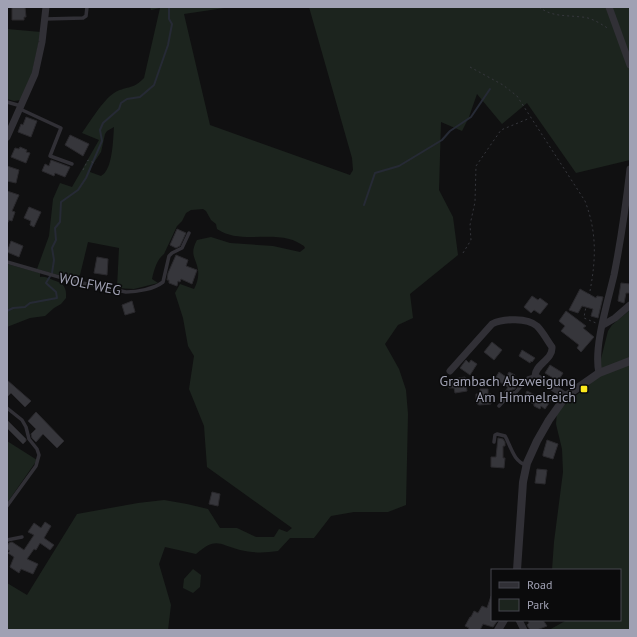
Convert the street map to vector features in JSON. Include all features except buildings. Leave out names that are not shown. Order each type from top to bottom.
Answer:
[{"type":"street","points":[[7,137],[38,63],[46,7]]},
{"type":"street","points":[[609,7],[630,65]]},
{"type":"street","points":[[599,373],[597,355],[617,257],[630,169]]},
{"type":"street","points":[[603,325],[615,318],[630,305]]},
{"type":"street","points":[[450,371],[492,324],[497,321],[507,320],[533,323],[538,327],[552,347],[550,355],[536,370],[535,376],[566,396]]},
{"type":"street","points":[[517,569],[522,494],[527,466],[537,441],[549,420],[566,396],[599,373],[630,362]]},
{"type":"street","points":[[498,630],[503,621]]},
{"type":"lane","points":[[45,19],[82,18],[86,16],[87,7]]},
{"type":"lane","points":[[7,102],[61,128],[50,156],[72,164]]},
{"type":"lane","name":"WOLFWEG","points":[[7,262],[73,282],[130,292],[158,285],[163,282],[169,256],[182,248],[189,233]]},
{"type":"lane","points":[[499,406],[508,396],[516,392],[528,378],[535,376]]},
{"type":"lane","points":[[7,408],[22,420],[29,439],[37,449],[39,455],[36,466],[7,506]]},
{"type":"lane","points":[[494,442],[495,435],[501,434],[505,436],[512,453],[517,460],[527,466]]},
{"type":"lane","points":[[7,540],[22,537]]},
{"type":"path","points":[[539,7],[542,10],[562,17],[582,17],[597,22],[619,34]]},
{"type":"path","points":[[470,67],[503,85],[517,96],[585,201],[595,242],[595,259],[584,318],[603,325]]},
{"type":"path","points":[[463,253],[471,240],[470,225],[475,202],[476,166],[502,130],[530,118]]},
{"type":"path","points":[[83,170],[88,160],[96,164]]},
{"type":"green space","points":[[150,7],[231,7],[184,14],[210,125],[350,175],[353,170],[352,158],[309,7],[630,7],[630,160],[576,173],[527,103],[502,124],[477,94],[469,117],[462,131],[441,122],[439,190],[453,217],[458,255],[410,294],[413,318],[398,325],[385,344],[399,369],[406,390],[408,414],[406,505],[388,512],[354,512],[331,516],[314,538],[290,538],[278,551],[249,552],[217,543],[208,545],[196,554],[165,547],[159,564],[171,605],[168,630],[7,630],[7,583],[27,595],[77,514],[164,500],[208,509],[220,528],[237,528],[256,537],[274,537],[279,529],[287,532],[292,528],[207,467],[204,426],[189,389],[194,356],[188,346],[183,318],[175,293],[180,284],[194,289],[198,278],[197,266],[193,253],[197,240],[211,237],[230,243],[273,246],[300,252],[305,248],[304,246],[293,240],[280,237],[233,236],[217,229],[216,224],[203,209],[191,210],[186,213],[182,221],[177,226],[164,254],[156,265],[152,279],[158,283],[134,289],[117,288],[119,248],[88,242],[80,275],[73,279],[37,269],[49,236],[53,199],[60,183],[72,187],[99,140],[82,133],[110,96],[118,91],[133,86],[144,78],[160,8],[151,10]],"holes":[[[114,127],[113,146],[108,168],[101,176],[90,172],[91,167],[101,152],[105,134]]]},
{"type":"green space","points":[[7,29],[41,32],[30,82],[21,100],[14,101],[7,99]]},
{"type":"green space","points":[[7,264],[40,273],[40,277],[46,277],[59,283],[65,288],[66,298],[61,304],[45,316],[30,318],[7,327]]},
{"type":"green space","points":[[630,310],[630,630],[549,630],[565,621],[621,621],[621,569],[552,569],[563,472],[562,449],[556,424],[557,412],[590,384],[598,371],[608,331],[612,325]]},
{"type":"green space","points":[[7,441],[37,460],[7,503]]},
{"type":"green space","points":[[193,569],[201,575],[200,587],[193,593],[183,588],[184,579]]},
{"type":"waterway","points":[[7,311],[13,308],[25,307],[30,303],[57,298],[56,292],[46,283],[52,273],[54,260],[52,248],[56,240],[55,228],[60,222],[61,202],[78,190],[86,178],[102,141],[100,130],[103,123],[119,109],[121,103],[127,99],[140,97],[154,85],[168,45],[172,24],[169,19],[169,7]]},
{"type":"waterway","points":[[364,205],[375,173],[399,166],[442,140],[450,131],[471,117],[490,89]]},
{"type":"place","name":"Grambach Abzweigung Am Himmelreich","points":[[584,389]]}]
